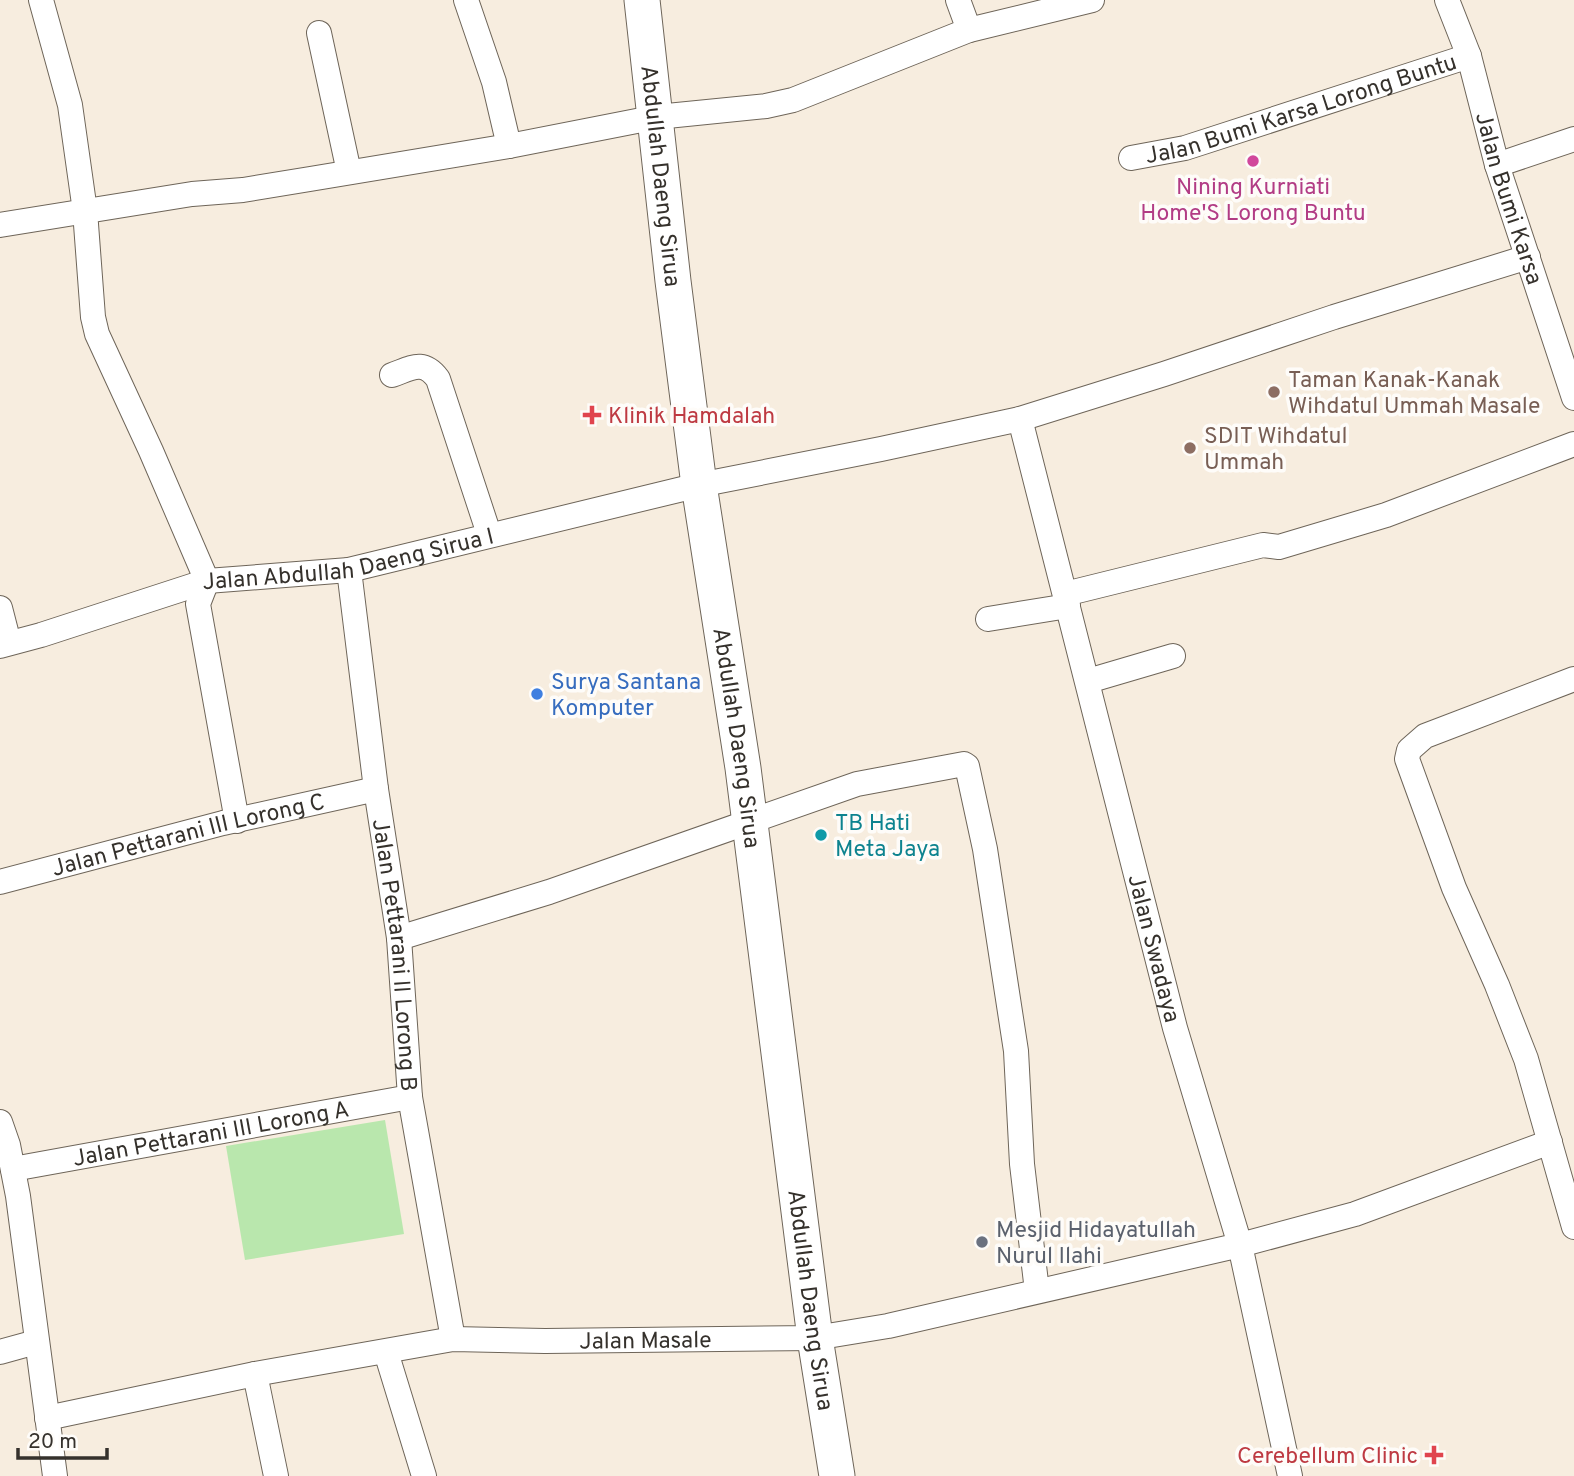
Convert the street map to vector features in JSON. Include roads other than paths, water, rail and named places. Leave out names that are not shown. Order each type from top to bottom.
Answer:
[{"type":"main road","name":"Abdullah Daeng Sirua","points":[[642,0],[699,485],[750,820],[836,1476]]},
{"type":"street","points":[[41,0],[70,105],[85,211],[93,317],[97,334],[207,581],[198,604],[237,821]]},
{"type":"street","points":[[466,0],[494,82],[509,146]]},
{"type":"street","points":[[958,0],[969,30]]},
{"type":"street","points":[[0,225],[192,194],[243,190],[509,146],[657,117],[766,106],[793,100],[969,30],[1092,0]]},
{"type":"street","name":"Jalan Bumi Karsa","points":[[1447,0],[1469,56],[1497,165],[1574,398]]},
{"type":"street","points":[[319,33],[349,172]]},
{"type":"street","name":"Jalan Bumi Karsa Lorong Buntu","points":[[1132,158],[1185,148],[1469,56]]},
{"type":"street","points":[[1497,165],[1574,139]]},
{"type":"street","name":"Jalan Abdullah Daeng Sirua I","points":[[5,644],[41,635],[207,581],[349,570],[699,485],[1020,419],[1528,257]]},
{"type":"street","points":[[392,375],[421,366],[431,369],[438,379],[489,534]]},
{"type":"street","name":"Jalan Swadaya","points":[[1020,419],[1175,1028],[1240,1245],[1290,1476]]},
{"type":"street","points":[[988,619],[1067,600],[1263,545],[1279,547],[1385,515],[1574,444]]},
{"type":"street","name":"Jalan Pettarani II Lorong B","points":[[349,570],[376,789],[399,938],[410,1097],[453,1339]]},
{"type":"street","points":[[0,608],[5,644]]},
{"type":"street","points":[[1088,681],[1173,656]]},
{"type":"street","points":[[1574,679],[1425,736],[1409,750],[1407,759],[1454,888],[1526,1059],[1574,1227]]},
{"type":"street","points":[[399,938],[549,892],[857,784],[962,764],[967,766],[985,849],[1016,1051],[1022,1164],[1037,1291]]},
{"type":"street","name":"Jalan Pettarani III Lorong C","points":[[0,882],[237,821],[376,789]]},
{"type":"street","name":"Jalan Pettarani III Lorong A","points":[[13,1169],[410,1097]]},
{"type":"street","points":[[0,1122],[13,1169],[9,1198],[36,1342],[55,1476]]},
{"type":"street","name":"Jalan Masale","points":[[47,1418],[255,1374],[453,1339],[816,1338],[888,1326],[1240,1245],[1356,1213],[1550,1142]]},
{"type":"street","points":[[0,1352],[36,1342]]},
{"type":"street","points":[[386,1352],[424,1476]]},
{"type":"street","points":[[255,1374],[276,1476]]},
{"type":"place","name":"Nining Kurniati Home'S Lorong Buntu","points":[[1253,161]]},
{"type":"place","name":"Taman Kanak-Kanak Wihdatul Ummah Masale","points":[[1274,392]]},
{"type":"place","name":"Klinik Hamdalah","points":[[592,415]]},
{"type":"place","name":"SDIT Wihdatul Ummah","points":[[1190,448]]},
{"type":"place","name":"Surya Santana Komputer","points":[[537,694]]},
{"type":"place","name":"TB Hati Meta Jaya","points":[[821,835]]},
{"type":"place","name":"Mesjid Hidayatullah Nurul Ilahi","points":[[982,1242]]},
{"type":"place","name":"Cerebellum Clinic","points":[[1434,1455]]}]
